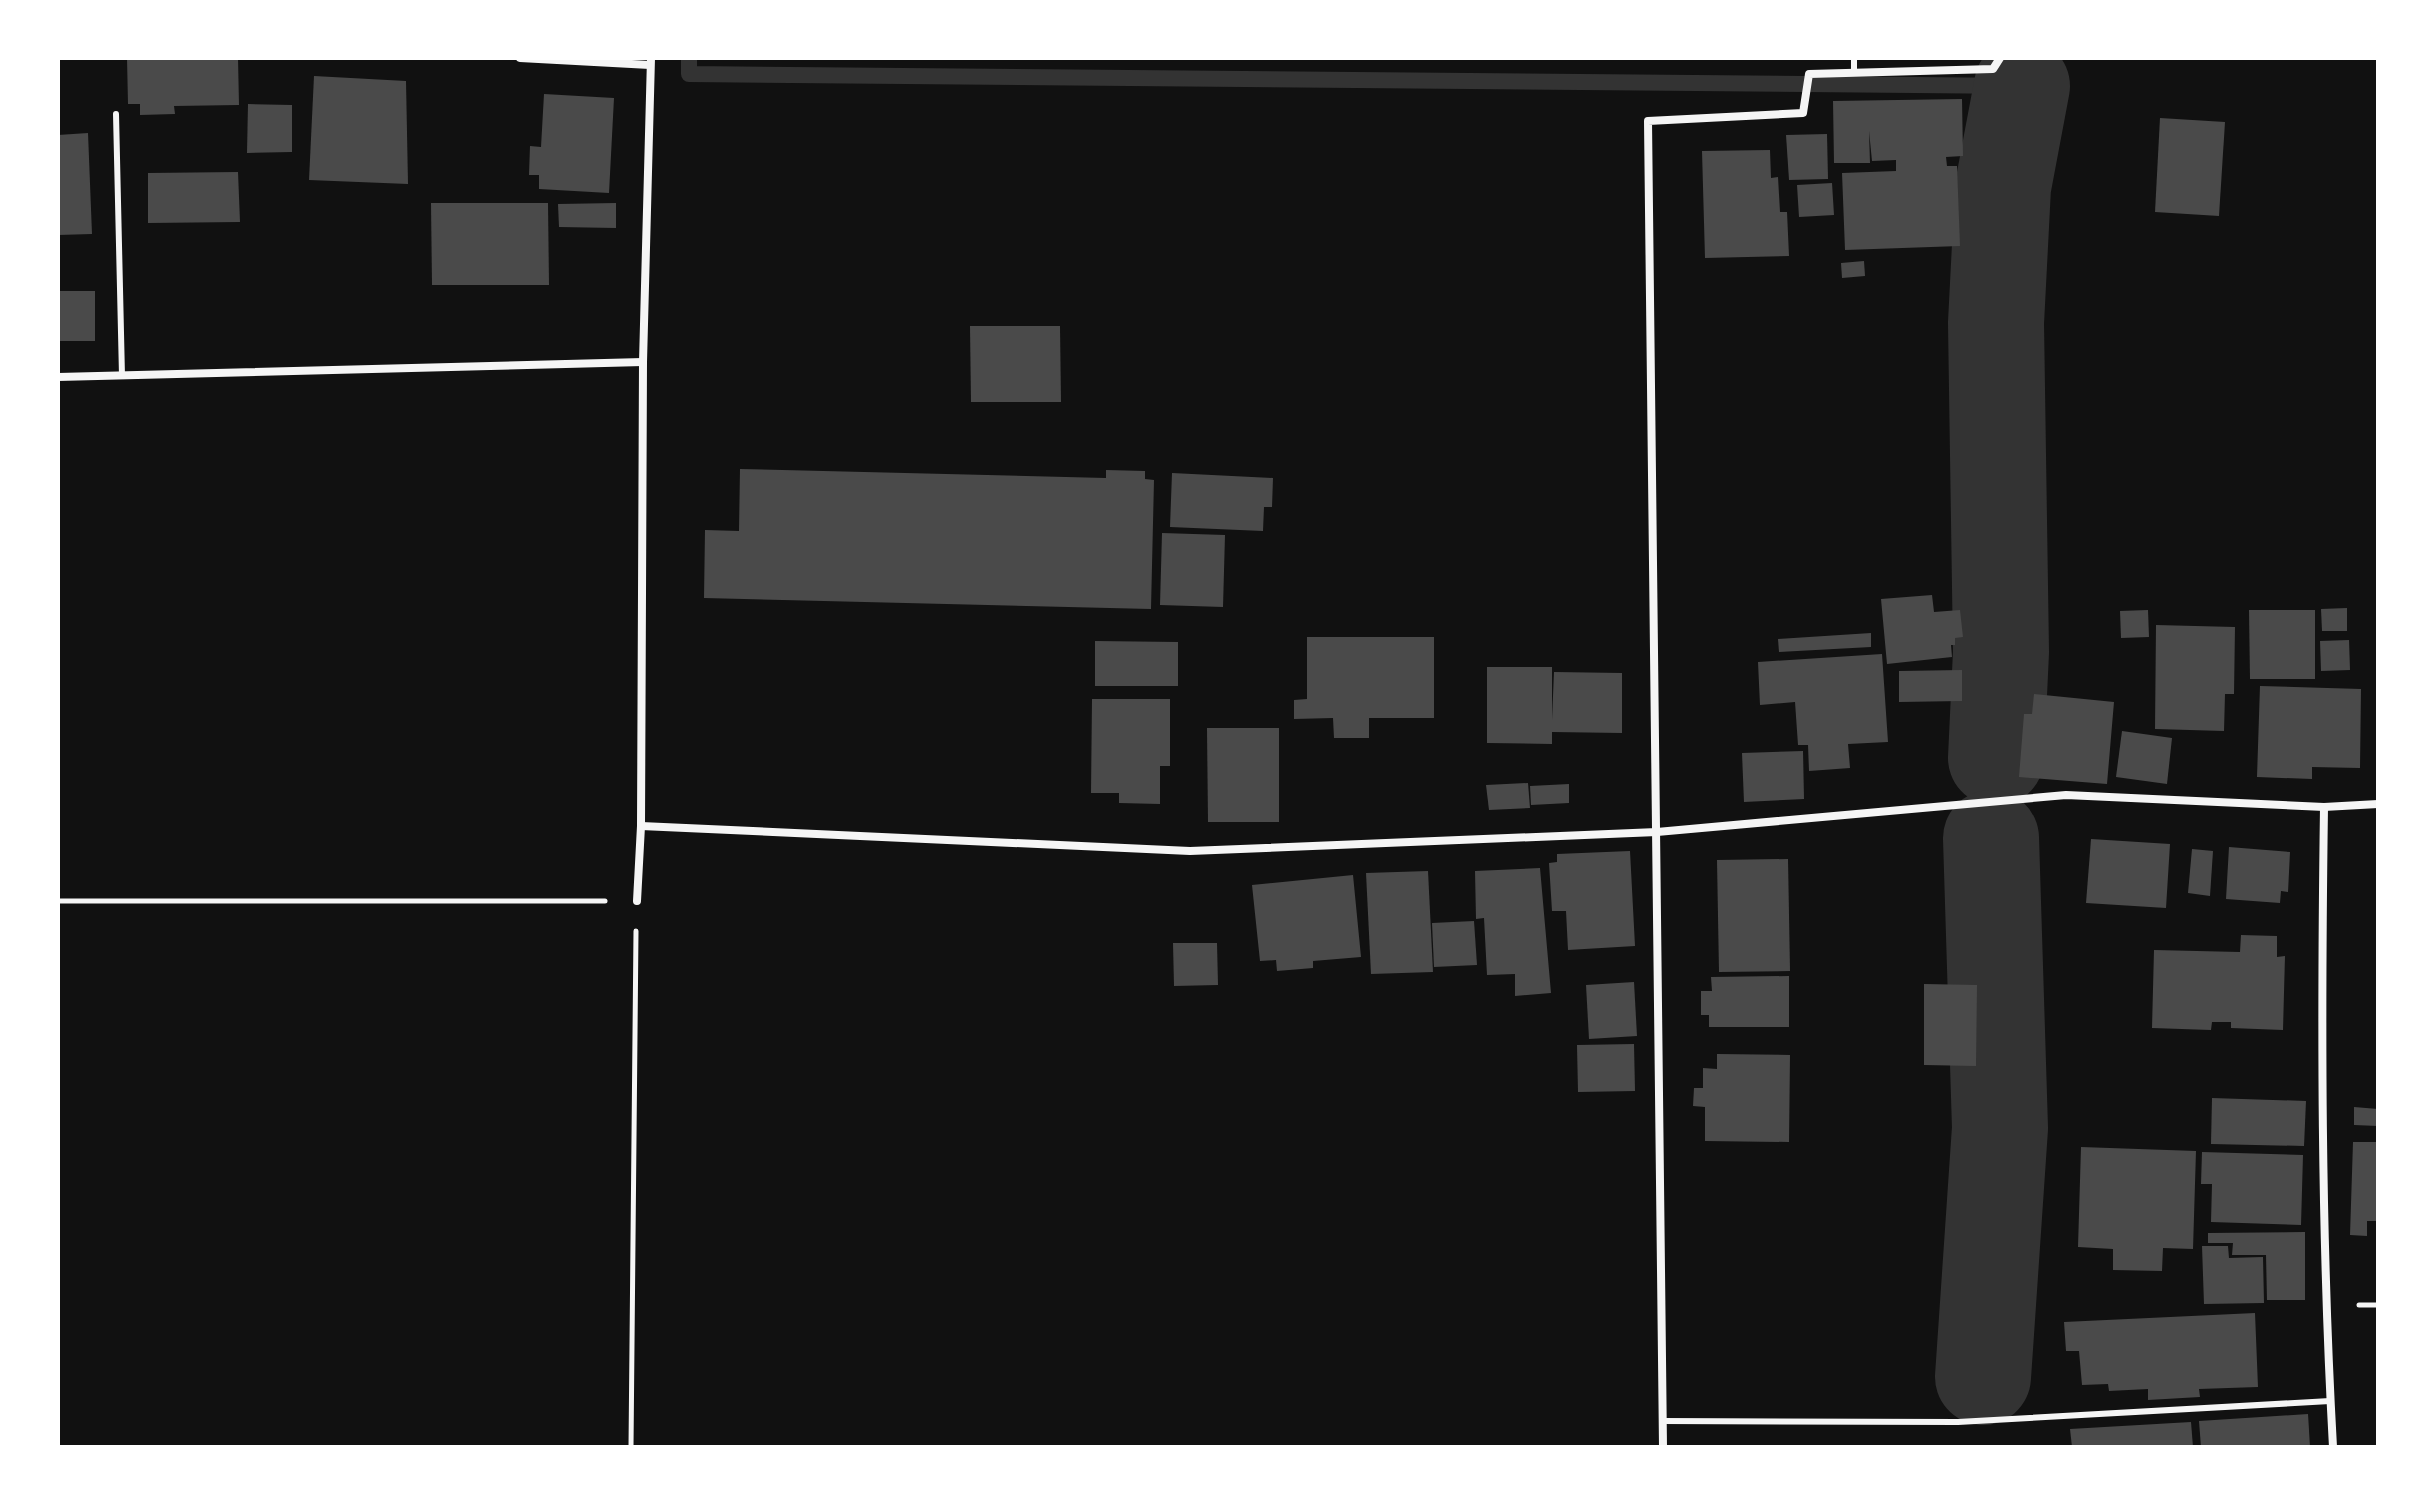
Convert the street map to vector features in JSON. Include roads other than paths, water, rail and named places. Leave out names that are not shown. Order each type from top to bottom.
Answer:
[{"type":"street","points":[[520,58],[650,62],[643,362],[641,826],[637,901]]},
{"type":"street","points":[[1663,1447],[1648,121],[1803,113],[1809,74],[1993,69],[2000,58]]},
{"type":"street","points":[[58,377],[643,362]]},
{"type":"street","points":[[641,826],[1190,851],[1657,832],[2066,795],[2324,807],[2378,804]]},
{"type":"street","points":[[2324,807],[2320,1062],[2323,1250],[2333,1447]]},
{"type":"lane","points":[[1854,58],[1854,71]]},
{"type":"lane","points":[[116,114],[122,376]]},
{"type":"lane","points":[[1662,1421],[1958,1422],[2330,1401]]},
{"type":"waterway","points":[[689,58],[689,74],[2022,86],[2041,58]]},
{"type":"waterway","points":[[1996,758],[2001,652],[1996,323],[2003,187],[2022,86]]},
{"type":"waterway","points":[[1983,1377],[2000,1128],[1991,838]]}]
